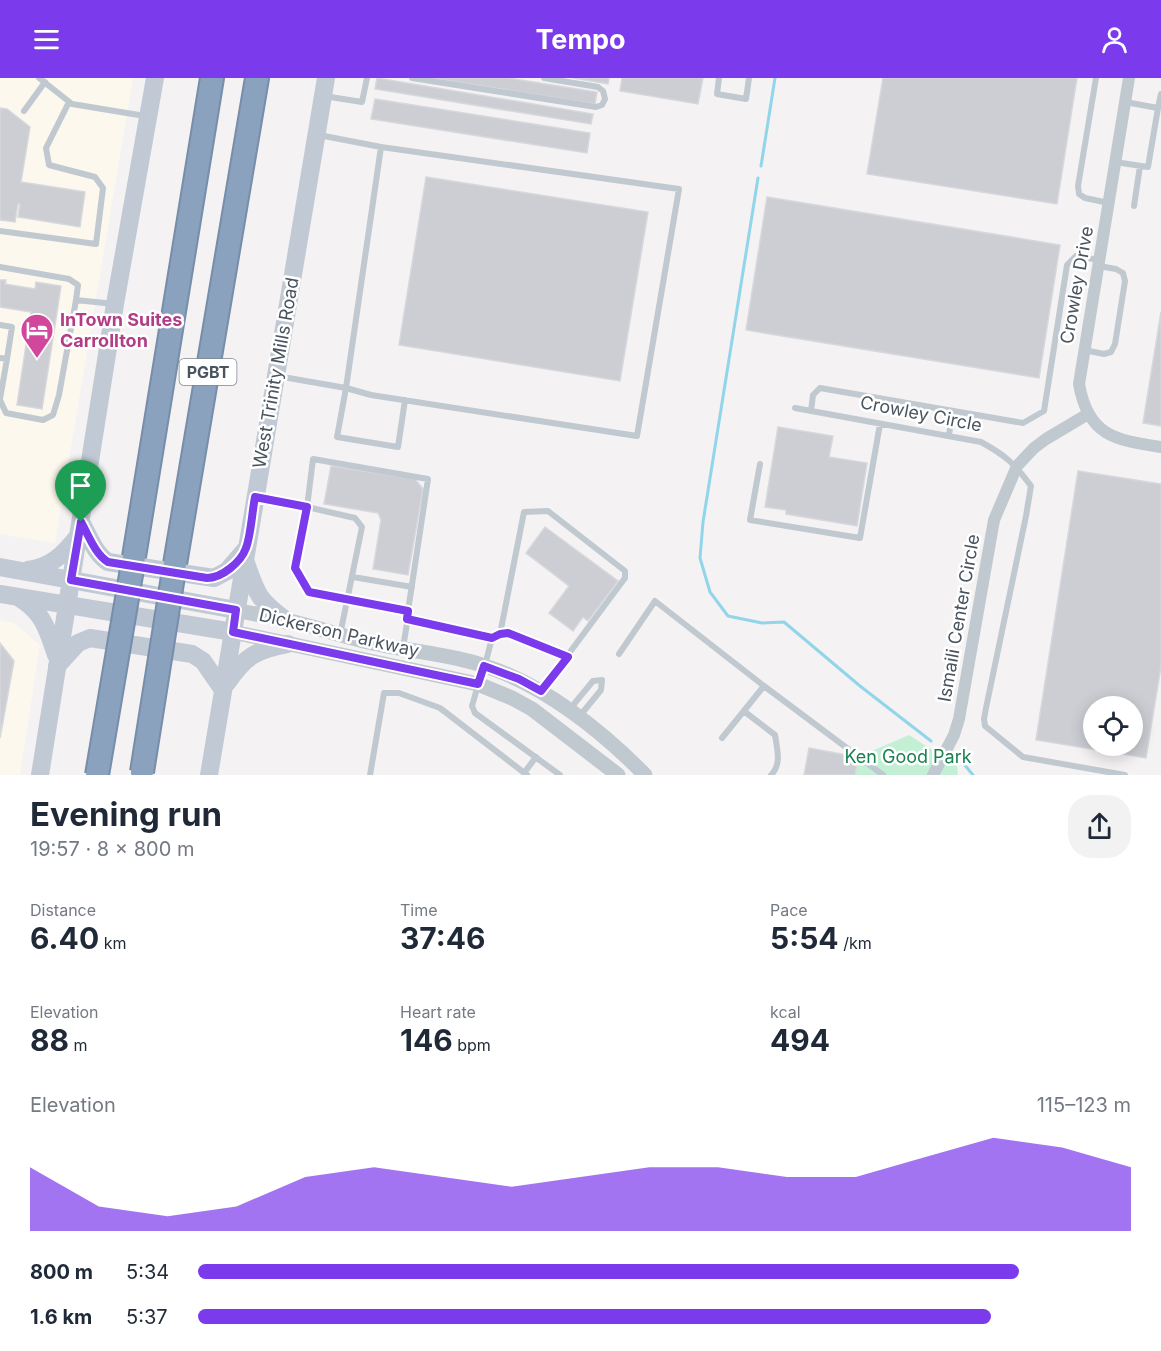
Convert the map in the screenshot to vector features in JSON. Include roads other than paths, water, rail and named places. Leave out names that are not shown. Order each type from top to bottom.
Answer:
[{"type":"highway","name":"PGBT","points":[[97,775],[212,78]]},
{"type":"highway","name":"PGBT","points":[[143,774],[166,621],[257,78]]},
{"type":"main road","points":[[40,775],[56,664],[154,78]]},
{"type":"main road","name":"West Trinity Mills Road","points":[[209,775],[325,87]]},
{"type":"main road","points":[[80,528],[102,558],[108,562],[214,578],[227,571],[245,554],[256,591],[265,605],[287,621]]},
{"type":"main road","points":[[22,571],[55,562],[64,554],[80,528]]},
{"type":"main road","name":"Dickerson Parkway","points":[[0,567],[236,610]]},
{"type":"main road","points":[[8,595],[31,605],[41,616],[56,664]]},
{"type":"main road","name":"Dickerson Parkway","points":[[8,595],[233,632]]},
{"type":"main road","points":[[56,664],[78,643],[90,638],[192,654],[203,661],[223,690],[239,665],[255,652],[288,644]]},
{"type":"street","name":"Crowley Drive","points":[[1129,78],[1079,384],[1088,414],[1108,436],[1128,442],[1161,447]]},
{"type":"street","points":[[1017,466],[1046,438],[1088,414]]},
{"type":"street","name":"Ismaili Center Circle","points":[[933,775],[954,735],[959,719],[994,519],[1017,466]]},
{"type":"street","name":"Dickerson Parkway","points":[[236,610],[403,649],[453,657],[519,679],[541,691],[573,714],[628,757],[645,775]]},
{"type":"street","name":"Dickerson Parkway","points":[[233,632],[478,684],[532,709],[618,775]]},
{"type":"street","points":[[478,684],[484,666]]},
{"type":"street","points":[[532,709],[541,691]]},
{"type":"street","points":[[564,733],[573,714]]},
{"type":"lane","points":[[325,87],[363,102],[367,78]]},
{"type":"lane","points":[[412,78],[596,107],[602,105],[605,99],[603,91],[598,87],[544,78]]},
{"type":"lane","points":[[719,78],[717,94],[746,99],[749,78]]},
{"type":"lane","points":[[1096,78],[1078,186],[1079,194],[1085,198],[1109,203]]},
{"type":"lane","points":[[24,111],[42,80],[69,102],[148,117]]},
{"type":"lane","points":[[1116,162],[1148,167],[1161,94]]},
{"type":"lane","points":[[0,231],[96,244],[102,188],[95,177],[49,165],[46,148],[69,102]]},
{"type":"lane","points":[[1125,102],[1158,108]]},
{"type":"lane","points":[[276,376],[346,388],[371,395],[637,436],[679,189],[381,147],[317,135]]},
{"type":"lane","points":[[381,147],[337,437],[398,447],[405,400]]},
{"type":"lane","points":[[1134,206],[1140,166]]},
{"type":"lane","points":[[811,411],[813,395],[820,388],[1023,423],[1044,411],[1067,265],[1076,256],[1116,269],[1123,273],[1125,281],[1111,352],[1104,354],[1083,350]]},
{"type":"lane","points":[[0,267],[69,279],[78,285],[59,395],[53,415],[43,420],[6,413],[0,399],[3,358],[12,327],[0,325]]},
{"type":"lane","points":[[76,300],[115,304]]},
{"type":"lane","name":"Crowley Circle","points":[[795,408],[981,442],[1002,453],[1017,466]]},
{"type":"lane","points":[[949,436],[952,411]]},
{"type":"lane","points":[[760,465],[750,520],[860,538],[880,424]]},
{"type":"lane","points":[[403,649],[428,479],[313,459],[307,507],[295,568],[309,592],[408,611]]},
{"type":"lane","points":[[1017,466],[1031,486],[986,708],[985,726],[1023,757],[1125,775]]},
{"type":"lane","points":[[255,497],[355,518],[362,527],[340,635]]},
{"type":"lane","points":[[500,634],[524,512],[548,511],[625,571],[625,578],[541,691]]},
{"type":"lane","points":[[352,577],[412,587]]},
{"type":"lane","points":[[619,654],[655,601],[883,775]]},
{"type":"lane","points":[[407,619],[492,638],[508,633],[568,657]]},
{"type":"lane","points":[[484,666],[492,638]]},
{"type":"lane","points":[[602,680],[601,690],[583,712],[573,714],[574,704],[593,681],[602,680]]},
{"type":"lane","points":[[478,684],[472,706],[475,713],[560,775]]},
{"type":"lane","points":[[722,738],[764,686]]},
{"type":"lane","points":[[370,775],[384,693],[399,693],[440,708],[526,774],[536,757]]},
{"type":"lane","points":[[744,712],[775,735],[779,756],[773,774]]},
{"type":"waterway","points":[[761,166],[775,78]]},
{"type":"waterway","points":[[758,178],[703,522],[700,558],[710,592],[728,616],[762,623],[784,622],[860,686],[931,741]]},
{"type":"waterway","points":[[963,763],[973,775]]},
{"type":"place","name":"InTown Suites Carrollton","points":[[37,359]]},
{"type":"park label","name":"Ken Good Park","points":[[908,757]]}]
